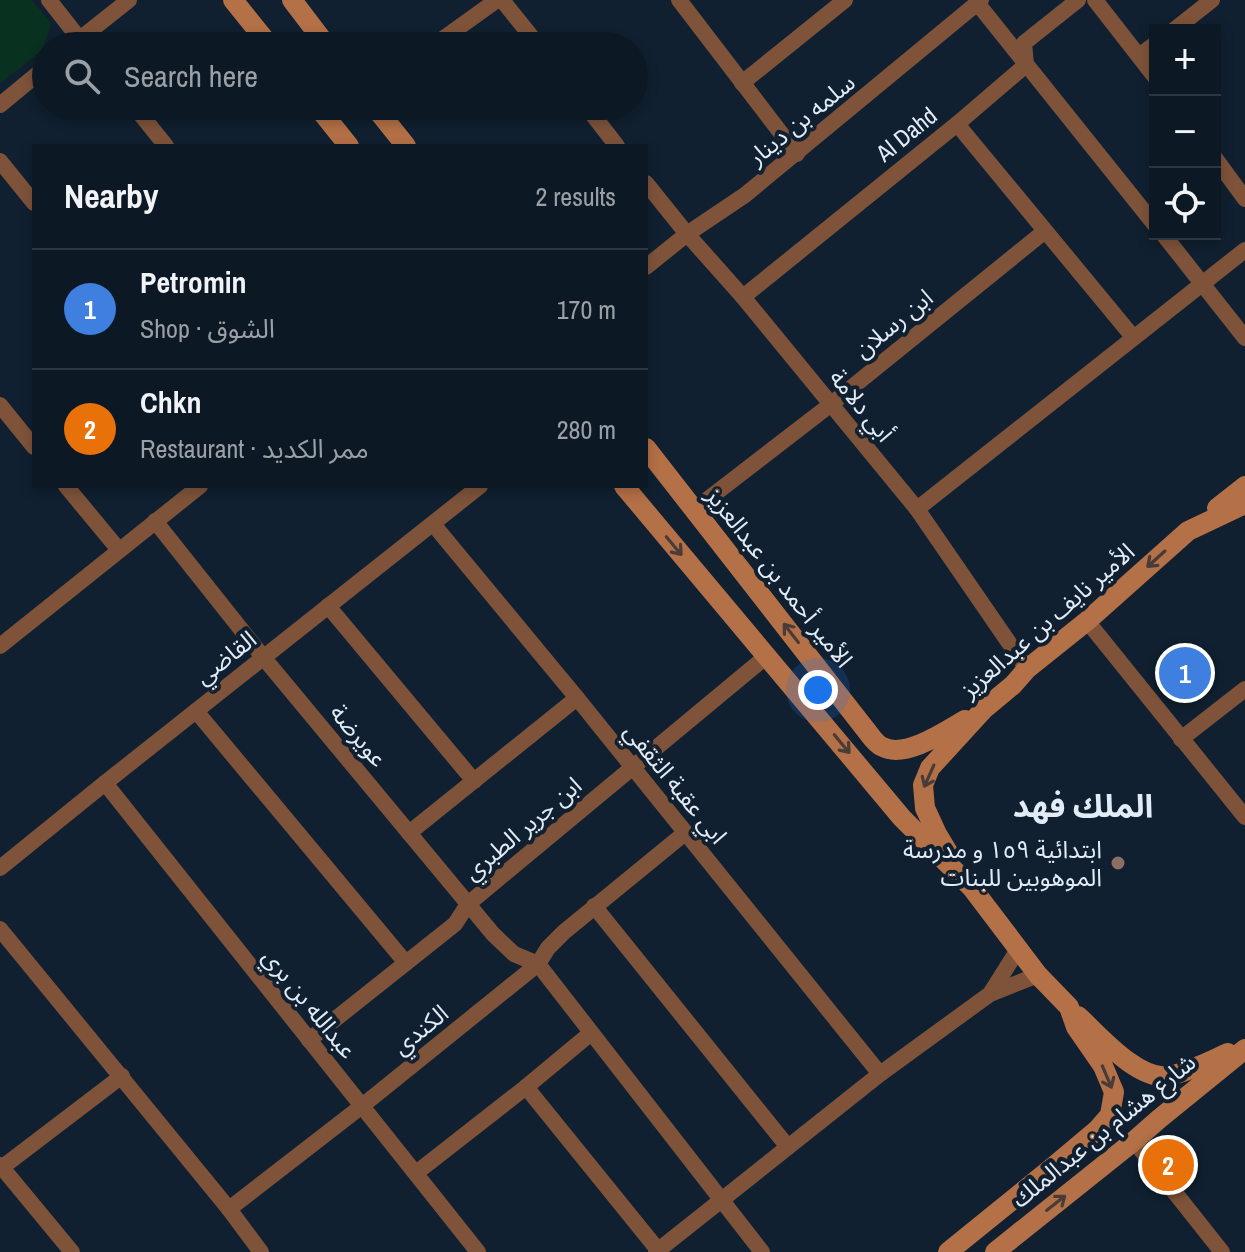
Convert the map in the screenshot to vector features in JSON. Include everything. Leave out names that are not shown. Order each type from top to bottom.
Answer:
[{"type":"street","points":[[49,0],[70,32]]},
{"type":"street","points":[[92,32],[129,0]]},
{"type":"street","points":[[233,0],[259,32]]},
{"type":"street","points":[[292,0],[316,32]]},
{"type":"street","points":[[453,32],[500,0],[527,32]]},
{"type":"street","points":[[679,0],[797,154]]},
{"type":"street","points":[[742,83],[845,0]]},
{"type":"street","name":"Al Dahd","points":[[743,297],[1026,65],[1024,43],[1078,0]]},
{"type":"street","points":[[1095,0],[1149,69]]},
{"type":"street","points":[[1182,24],[1212,0]]},
{"type":"street","points":[[980,2],[1026,65],[1149,218]]},
{"type":"street","name":"سلمه بن دينار","points":[[648,265],[797,154],[980,2]]},
{"type":"street","points":[[1139,56],[1149,48]]},
{"type":"street","points":[[0,105],[32,79]]},
{"type":"street","points":[[145,120],[164,144]]},
{"type":"street","points":[[328,120],[347,144]]},
{"type":"street","points":[[385,120],[404,144]]},
{"type":"street","points":[[597,120],[615,144]]},
{"type":"street","points":[[957,124],[1133,337]]},
{"type":"street","points":[[0,161],[32,201]]},
{"type":"street","points":[[1221,166],[1245,199]]},
{"type":"street","name":"أبي دلامة","points":[[648,185],[917,509],[1027,669]]},
{"type":"street","name":"ابن رسلان","points":[[695,509],[830,405],[1045,231]]},
{"type":"street","points":[[1168,240],[1245,338]]},
{"type":"street","points":[[917,509],[1245,250]]},
{"type":"street","points":[[0,405],[6,425],[32,445]]},
{"type":"street","name":"الأمير أحمد بن عبدالعزيز","points":[[648,450],[873,739],[884,748],[919,745],[984,709]]},
{"type":"street","points":[[1188,531],[1245,486]]},
{"type":"street","points":[[68,488],[119,550]]},
{"type":"street","points":[[0,646],[197,488]]},
{"type":"street","name":"القاضي","points":[[0,868],[478,488]]},
{"type":"street","points":[[626,488],[902,818],[972,888],[1038,975],[1137,1069],[1154,1076],[1169,1076],[1245,1047]]},
{"type":"street","name":"الأمير نايف بن عبدالعزيز","points":[[972,888],[937,834],[925,808],[923,785],[930,768],[984,709],[1027,669],[1087,621],[1188,531],[1245,504]]},
{"type":"street","name":"عويرضة","points":[[155,521],[263,657],[493,934],[514,954],[538,964]]},
{"type":"street","name":"ابي عقبة الثقفي","points":[[433,524],[880,1074]]},
{"type":"street","points":[[328,606],[474,781]]},
{"type":"street","points":[[1087,621],[1245,817]]},
{"type":"street","name":"ابن جرير الطبري","points":[[309,1040],[455,924],[468,904],[768,655]]},
{"type":"street","points":[[1181,739],[1245,689]]},
{"type":"street","points":[[409,833],[577,698]]},
{"type":"street","points":[[196,711],[406,963]]},
{"type":"street","name":"عبدالله بن بري","points":[[105,783],[478,1252]]},
{"type":"street","name":"الكندي","points":[[229,1209],[538,964],[548,948],[594,906],[685,833]]},
{"type":"street","points":[[594,906],[788,1147]]},
{"type":"street","points":[[0,929],[122,1076],[261,1252]]},
{"type":"street","points":[[990,994],[1019,948]]},
{"type":"street","points":[[538,964],[762,1252]]},
{"type":"street","points":[[526,1087],[657,1251],[880,1074],[990,994],[1038,975]]},
{"type":"street","name":"شارع هشام بن عبدالملك","points":[[948,1252],[1097,1130],[1110,1115],[1114,1092],[1103,1066],[1076,1027],[1069,1007]]},
{"type":"street","points":[[416,1173],[591,1033]]},
{"type":"street","name":"شارع هشام بن عبدالملك","points":[[995,1252],[1245,1047]]},
{"type":"street","points":[[72,1252],[1,1167],[122,1076]]},
{"type":"street","points":[[1134,1141],[1222,1252]]},
{"type":"green space","points":[[0,0],[32,0],[51,24],[48,32],[32,32],[32,58],[0,84]]},
{"type":"place","name":"Petromin","points":[[1185,673]]},
{"type":"place","name":"ابتدائية ١٥٩ و مدرسة الموهوبين للبنات","points":[[1118,863]]},
{"type":"place","name":"Chkn","points":[[1168,1165]]},
{"type":"district","name":"الملك فهد","points":[[1083,805]]}]
